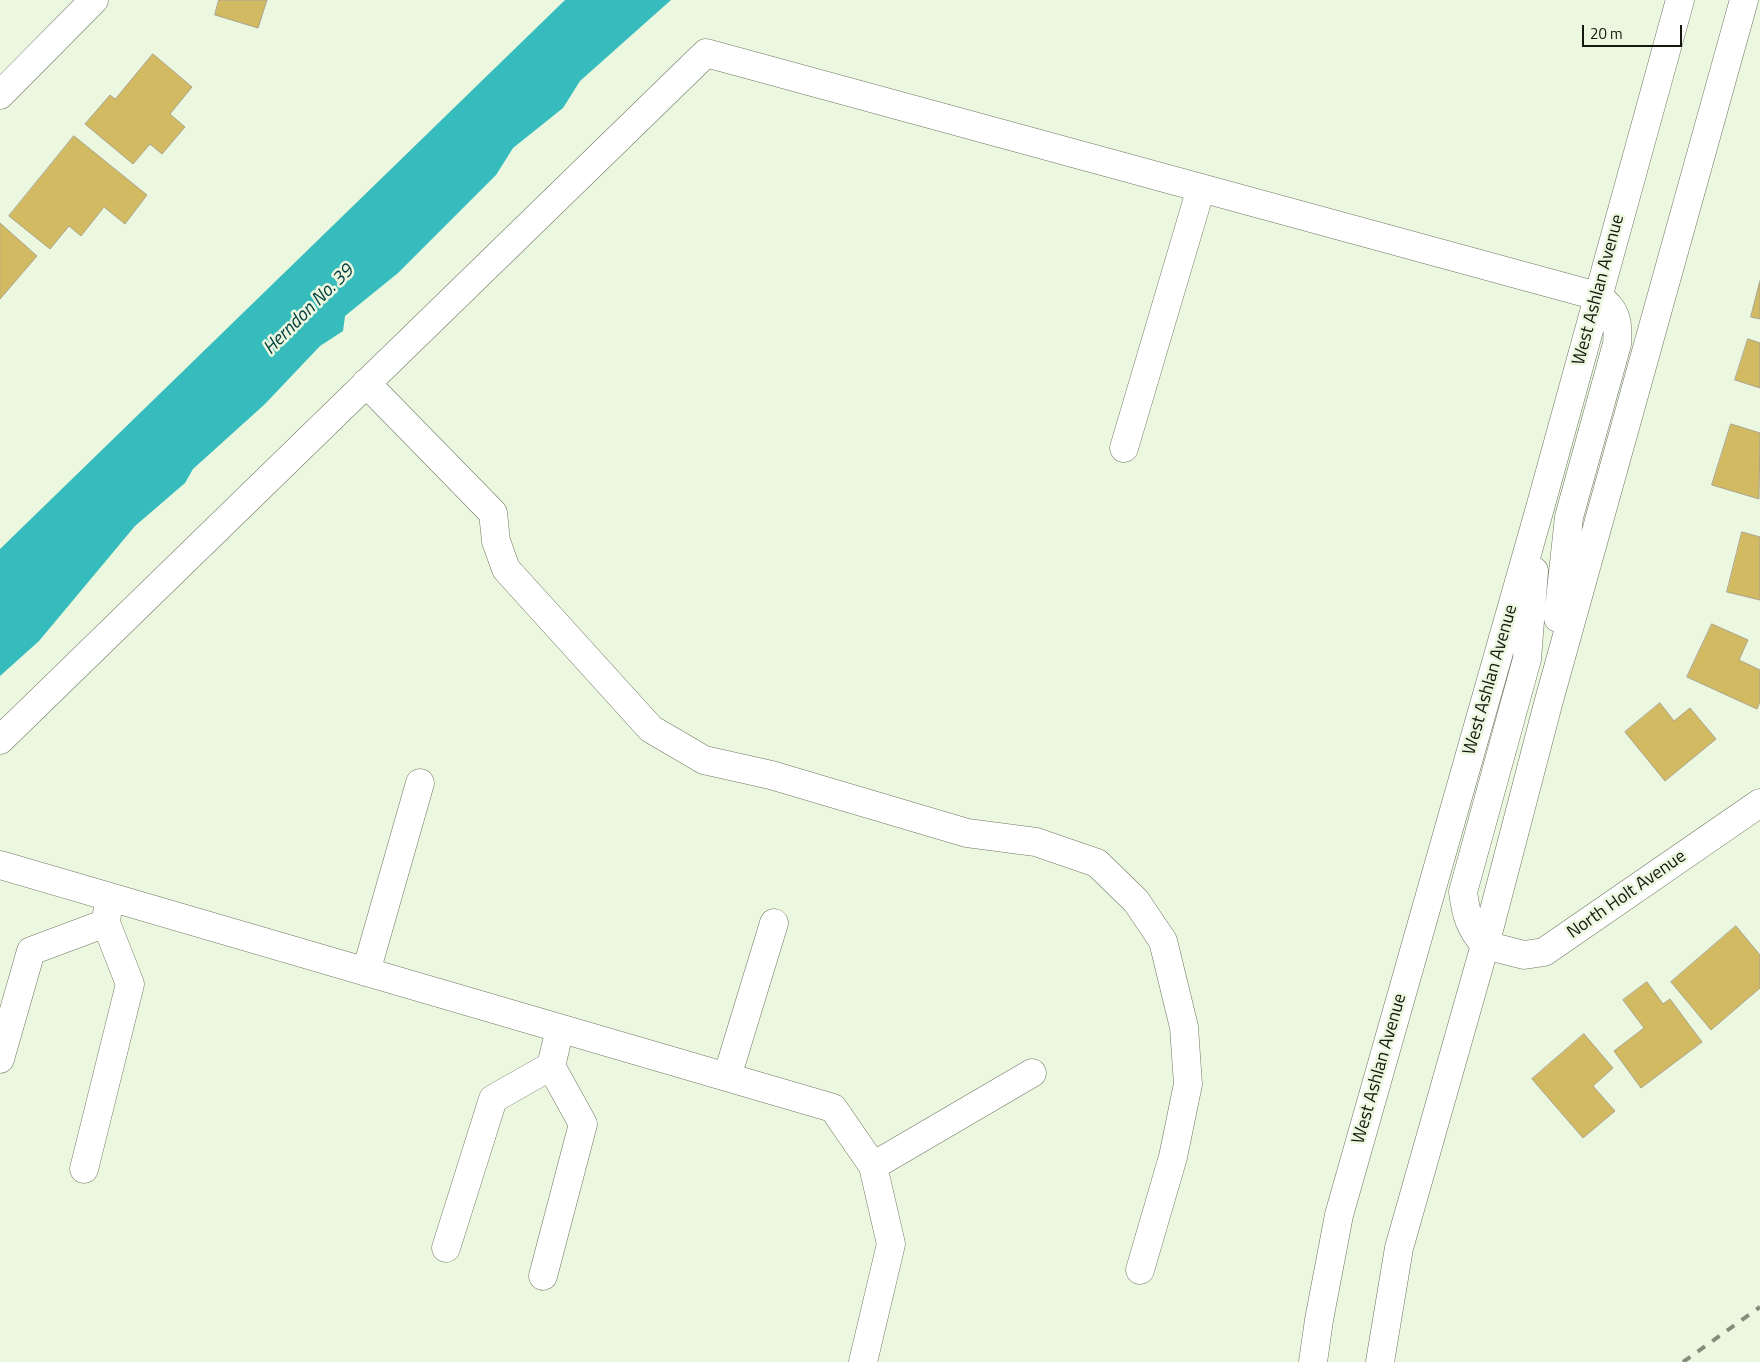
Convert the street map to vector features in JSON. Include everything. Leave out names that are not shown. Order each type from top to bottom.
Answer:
[{"type":"main road","points":[[0,95],[94,0]]},
{"type":"main road","name":"West Ashlan Avenue","points":[[1313,1362],[1339,1215],[1540,508],[1680,0]]},
{"type":"main road","points":[[1380,1362],[1399,1248],[1744,0]]},
{"type":"main road","points":[[0,740],[706,53],[1597,296],[1609,304],[1618,330],[1617,344],[1570,517],[1548,704]]},
{"type":"main road","points":[[1124,448],[1201,188]]},
{"type":"main road","points":[[366,384],[493,513],[496,541],[506,569],[651,729],[704,760],[771,775],[968,833],[1036,842],[1088,860],[1096,863],[1136,902],[1163,941],[1184,1027],[1188,1084],[1172,1157],[1140,1270]]},
{"type":"main road","points":[[1484,945],[1474,933],[1466,912],[1463,892],[1527,659],[1540,508]]},
{"type":"main road","points":[[366,972],[420,783]]},
{"type":"main road","name":"North Holt Avenue","points":[[1484,945],[1524,954],[1544,952],[1760,802]]},
{"type":"main road","points":[[0,865],[108,910],[366,972],[833,1108],[873,1166],[891,1244],[863,1362]]},
{"type":"main road","points":[[0,1059],[31,951],[108,910]]},
{"type":"main road","points":[[84,1169],[130,984],[108,910]]},
{"type":"main road","points":[[728,1077],[774,923]]},
{"type":"main road","points":[[543,1276],[583,1124],[551,1066],[560,1029]]},
{"type":"main road","points":[[446,1248],[492,1099],[551,1066]]},
{"type":"main road","points":[[873,1166],[1032,1073]]},
{"type":"water","name":"Herndon No. 39","points":[[565,0],[671,0],[580,81],[563,108],[513,148],[496,175],[398,273],[345,316],[343,331],[320,346],[265,404],[193,469],[185,483],[135,526],[39,641],[0,676],[0,549]]},
{"type":"building","points":[[219,0],[267,0],[258,28],[215,15]]},
{"type":"building","points":[[153,54],[192,87],[170,114],[185,127],[162,154],[150,144],[133,164],[85,124],[110,95],[115,99]]},
{"type":"building","points":[[74,136],[147,195],[125,224],[104,207],[81,236],[69,226],[50,249],[9,216]]},
{"type":"building","points":[[0,223],[37,256],[0,299]]},
{"type":"building","points":[[1760,281],[1760,319],[1751,317]]},
{"type":"building","points":[[1748,339],[1760,343],[1760,388],[1735,380]]},
{"type":"building","points":[[1731,424],[1760,433],[1759,499],[1712,485]]},
{"type":"building","points":[[1742,532],[1760,537],[1760,600],[1727,592]]},
{"type":"building","points":[[1712,624],[1748,640],[1739,660],[1760,670],[1760,702],[1757,709],[1687,677]]},
{"type":"building","points":[[1660,703],[1674,721],[1690,708],[1716,739],[1665,781],[1625,732]]},
{"type":"building","points":[[1736,926],[1760,955],[1760,988],[1711,1030],[1671,982]]},
{"type":"building","points":[[1647,982],[1663,1004],[1670,999],[1702,1042],[1641,1088],[1614,1051],[1644,1028],[1623,1000]]},
{"type":"building","points":[[1584,1034],[1613,1068],[1593,1086],[1615,1111],[1583,1138],[1532,1079]]},
{"type":"railway","points":[[1683,1362],[1760,1307]]}]
